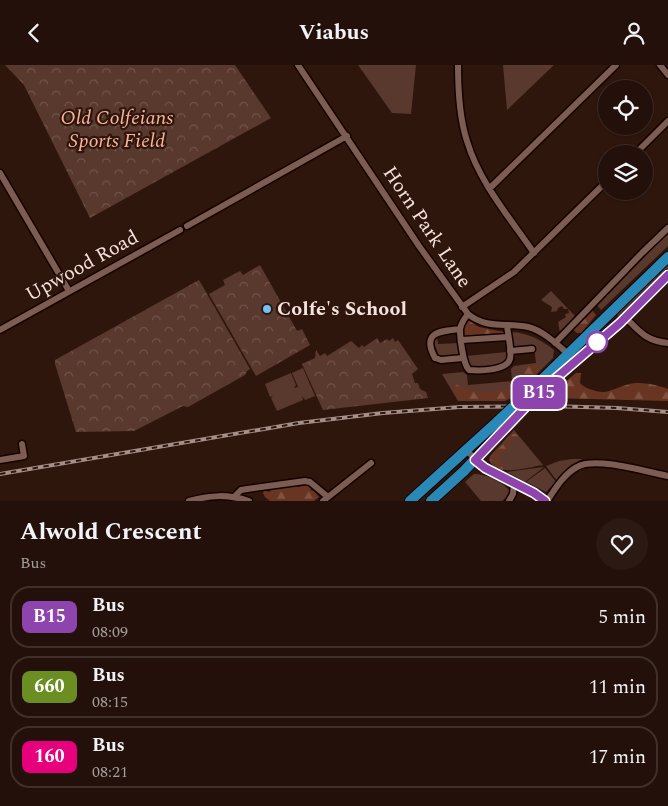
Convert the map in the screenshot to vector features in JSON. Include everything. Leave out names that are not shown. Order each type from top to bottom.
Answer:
[{"type":"highway","points":[[431,501],[475,460],[516,416],[567,353],[668,257]]},
{"type":"highway","points":[[410,501],[498,421],[625,317],[668,275]]},
{"type":"street","name":"Horn Park Lane","points":[[298,65],[424,254],[468,314],[473,319],[494,326],[530,327],[556,343],[567,353]]},
{"type":"street","points":[[458,65],[458,88],[467,141],[476,165],[534,253]]},
{"type":"street","points":[[490,188],[616,65]]},
{"type":"street","points":[[660,65],[668,75]]},
{"type":"street","points":[[644,145],[668,121]]},
{"type":"street","points":[[187,226],[346,137]]},
{"type":"street","points":[[0,173],[69,291]]},
{"type":"street","points":[[462,307],[514,272],[598,190]]},
{"type":"street","points":[[556,343],[668,228]]},
{"type":"street","name":"Upwood Road","points":[[0,329],[180,230]]},
{"type":"street","points":[[468,314],[462,321],[460,329],[464,358],[469,369],[502,368],[510,358],[507,326]]},
{"type":"street","points":[[625,317],[643,336],[668,343]]},
{"type":"street","points":[[460,329],[438,331],[432,335],[430,343],[435,358],[441,360],[464,358]]},
{"type":"street","points":[[462,340],[508,337]]},
{"type":"street","points":[[510,351],[532,349]]},
{"type":"street","points":[[0,460],[24,456],[22,444]]},
{"type":"street","points":[[466,451],[485,468],[546,501],[570,472],[588,463],[594,462],[668,476]]},
{"type":"street","points":[[234,497],[241,490],[305,481],[313,485],[325,499],[371,463]]},
{"type":"street","points":[[509,501],[514,494],[514,484]]},
{"type":"street","points":[[189,501],[212,495],[234,497],[249,501]]},
{"type":"green space","name":"Old Colfeians Sports Field","points":[[5,65],[235,65],[271,118],[90,218],[24,85]]},
{"type":"green space","points":[[358,65],[416,65],[411,114],[392,113]]},
{"type":"green space","points":[[503,65],[554,65],[507,110]]},
{"type":"green space","points":[[668,233],[668,246],[601,310],[596,304]]},
{"type":"green space","points":[[668,260],[668,268],[618,316],[615,312]]},
{"type":"green space","points":[[260,265],[297,331],[302,329],[310,345],[256,376],[209,294],[225,285],[223,280],[240,271],[243,275]]},
{"type":"green space","points":[[199,280],[250,369],[245,375],[188,407],[183,406],[134,431],[76,432],[55,360]]},
{"type":"green space","points":[[551,291],[575,316],[560,333],[558,322],[566,317],[565,314],[569,313],[568,309],[564,309],[562,306],[557,311],[551,312],[552,307],[541,300]]},
{"type":"green space","points":[[591,309],[596,315],[581,333],[577,333],[572,329]]},
{"type":"green space","points":[[468,320],[479,327],[504,332],[505,334],[501,336],[464,337],[463,329]]},
{"type":"green space","points":[[511,332],[534,337],[544,343],[554,350],[553,358],[515,396],[505,401],[458,401],[442,374],[463,372],[467,375],[468,385],[512,381],[511,369],[514,366],[536,363],[534,347],[512,348]]},
{"type":"green space","points":[[435,337],[437,337],[438,344],[459,343],[461,356],[444,358],[439,356],[434,343]]},
{"type":"green space","points":[[377,338],[380,343],[393,338],[395,342],[398,340],[418,369],[412,374],[415,383],[418,383],[420,389],[426,392],[428,398],[323,410],[302,364],[315,358],[316,350],[320,356],[325,353],[327,356],[351,341],[359,348],[362,345],[364,347]]},
{"type":"green space","points":[[507,352],[507,359],[498,365],[482,368],[467,363],[466,356]]},
{"type":"green space","points":[[543,365],[515,395],[505,400],[459,400],[452,389],[456,384],[475,391],[498,391],[515,383],[528,366]]},
{"type":"green space","points":[[303,368],[315,396],[305,400],[302,396],[303,400],[277,411],[271,398],[273,396],[270,397],[265,384],[291,373],[296,385],[294,388],[298,387],[292,373]]},
{"type":"green space","points":[[576,373],[581,373],[580,383],[582,385],[598,391],[606,392],[636,383],[660,386],[668,389],[668,401],[552,398],[552,393]]},
{"type":"green space","points":[[514,430],[543,465],[506,470],[499,469],[493,465],[489,460],[490,456]]},
{"type":"green space","points":[[513,434],[516,434],[518,438],[514,438],[505,452],[500,452],[499,461],[504,467],[503,470],[494,465],[490,460]]},
{"type":"green space","points":[[582,459],[571,465],[557,481],[546,466],[559,461]]},
{"type":"green space","points":[[544,467],[525,482],[507,472]]},
{"type":"green space","points":[[545,468],[556,482],[546,492],[526,482]]},
{"type":"green space","points":[[474,474],[498,481],[509,490],[509,495],[502,501],[481,501],[465,482]]},
{"type":"green space","points":[[283,485],[298,487],[308,485],[312,487],[310,490],[314,491],[319,497],[314,501],[270,501],[265,497],[264,490],[269,492],[276,487],[281,489]]},
{"type":"railway","points":[[0,474],[299,423],[383,413],[460,407],[548,406],[668,412]]},
{"type":"bus line","name":"B15","points":[[545,501],[534,493],[485,468],[475,460],[541,391],[620,323],[668,275]]},
{"type":"place","name":"Colfe's School","points":[[267,309]]}]
